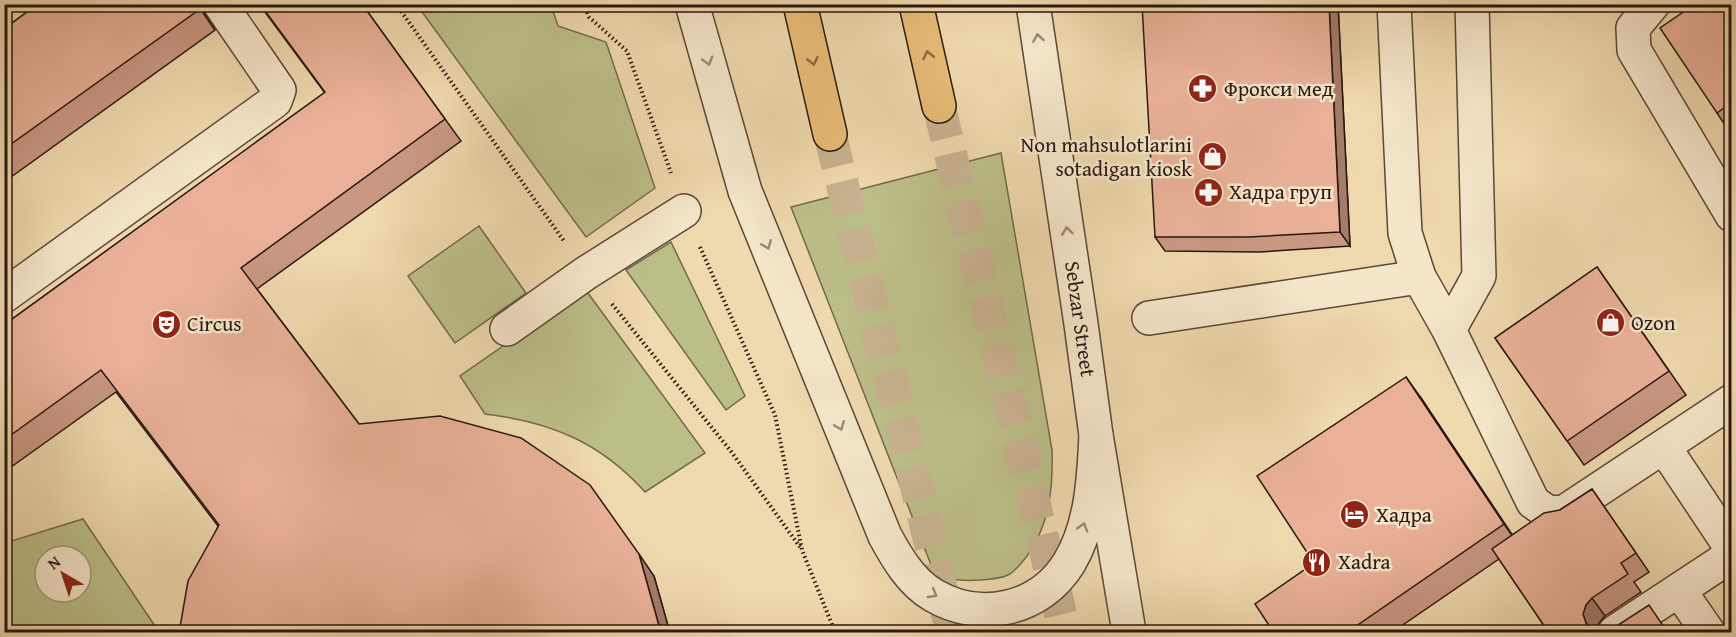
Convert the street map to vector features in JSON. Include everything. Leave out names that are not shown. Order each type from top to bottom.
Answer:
[{"type":"main road","points":[[800,4],[830,134]]},
{"type":"main road","points":[[916,4],[939,106]]},
{"type":"street","points":[[4,296],[275,101],[279,90],[220,4]]},
{"type":"street","points":[[692,4],[745,191],[885,536],[894,553],[920,585],[933,595],[955,605],[977,611],[1027,602],[1042,591],[1068,565],[1077,549],[1093,485],[1096,435]]},
{"type":"street","name":"Sebzar Street","points":[[1033,4],[1096,435],[1129,633]]},
{"type":"street","points":[[1394,4],[1405,233],[1419,277],[1449,330],[1533,502],[1547,512],[1563,513],[1731,401]]},
{"type":"street","points":[[1449,330],[1479,276],[1472,4]]},
{"type":"street","points":[[1653,4],[1633,27],[1634,50],[1729,204]]},
{"type":"street","points":[[507,329],[586,273],[684,211]]},
{"type":"street","points":[[1149,318],[1419,277]]},
{"type":"street","points":[[1664,447],[1731,549]]},
{"type":"street","points":[[1615,633],[1731,555]]},
{"type":"street","points":[[1679,590],[1708,633]]},
{"type":"path","points":[[396,4],[586,273],[730,450],[802,550]]},
{"type":"path","points":[[585,4],[589,17],[627,51],[684,211],[775,415],[802,550],[835,633]]},
{"type":"green space","points":[[417,5],[551,5],[558,26],[606,42],[655,188],[586,237]]},
{"type":"green space","points":[[1001,153],[1052,450],[1051,492],[1041,531],[1035,544],[1016,569],[998,578],[958,580],[935,575],[791,207]]},
{"type":"green space","points":[[479,226],[526,293],[455,343],[408,276]]},
{"type":"green space","points":[[671,242],[745,396],[726,410],[626,270]]},
{"type":"green space","points":[[585,289],[705,453],[645,492],[610,460],[573,437],[532,423],[485,414],[460,376]]},
{"type":"green space","points":[[83,519],[159,632],[5,632],[5,543]]},
{"type":"building","points":[[38,4],[197,4],[200,9],[4,149],[4,29]]},
{"type":"building","name":"Circus","points":[[260,4],[362,4],[445,119],[241,268],[359,424],[440,416],[521,438],[590,485],[639,554],[661,633],[179,633],[188,581],[219,525],[101,370],[4,440],[4,325],[325,92]]},
{"type":"building","points":[[1142,4],[1329,4],[1340,232],[1249,237],[1155,237]]},
{"type":"building","points":[[1695,4],[1731,4],[1731,103],[1717,113],[1660,28]]},
{"type":"building","points":[[1597,267],[1669,371],[1567,441],[1495,338]]},
{"type":"building","points":[[1406,377],[1504,524],[1346,633],[1274,633],[1255,604],[1314,563],[1257,476]]},
{"type":"building","points":[[1592,489],[1636,553],[1621,563],[1628,574],[1592,598],[1586,605],[1583,614],[1586,623],[1593,630],[1604,632],[1649,605],[1668,633],[1549,633],[1492,549],[1544,513],[1560,510]]},
{"type":"tunnel","points":[[939,106],[1065,632]]},
{"type":"tunnel","points":[[830,134],[952,632]]},
{"type":"place","name":"Фрокси мед","points":[[1203,89]]},
{"type":"place","name":"Non mahsulotlarini sotadigan kiosk","points":[[1213,157]]},
{"type":"place","name":"Хадра груп","points":[[1208,192]]},
{"type":"place","name":"Ozon","points":[[1610,323]]},
{"type":"place","name":"Circus","points":[[166,324]]},
{"type":"place","name":"Хадра","points":[[1355,515]]},
{"type":"place","name":"Xadra","points":[[1317,562]]}]
